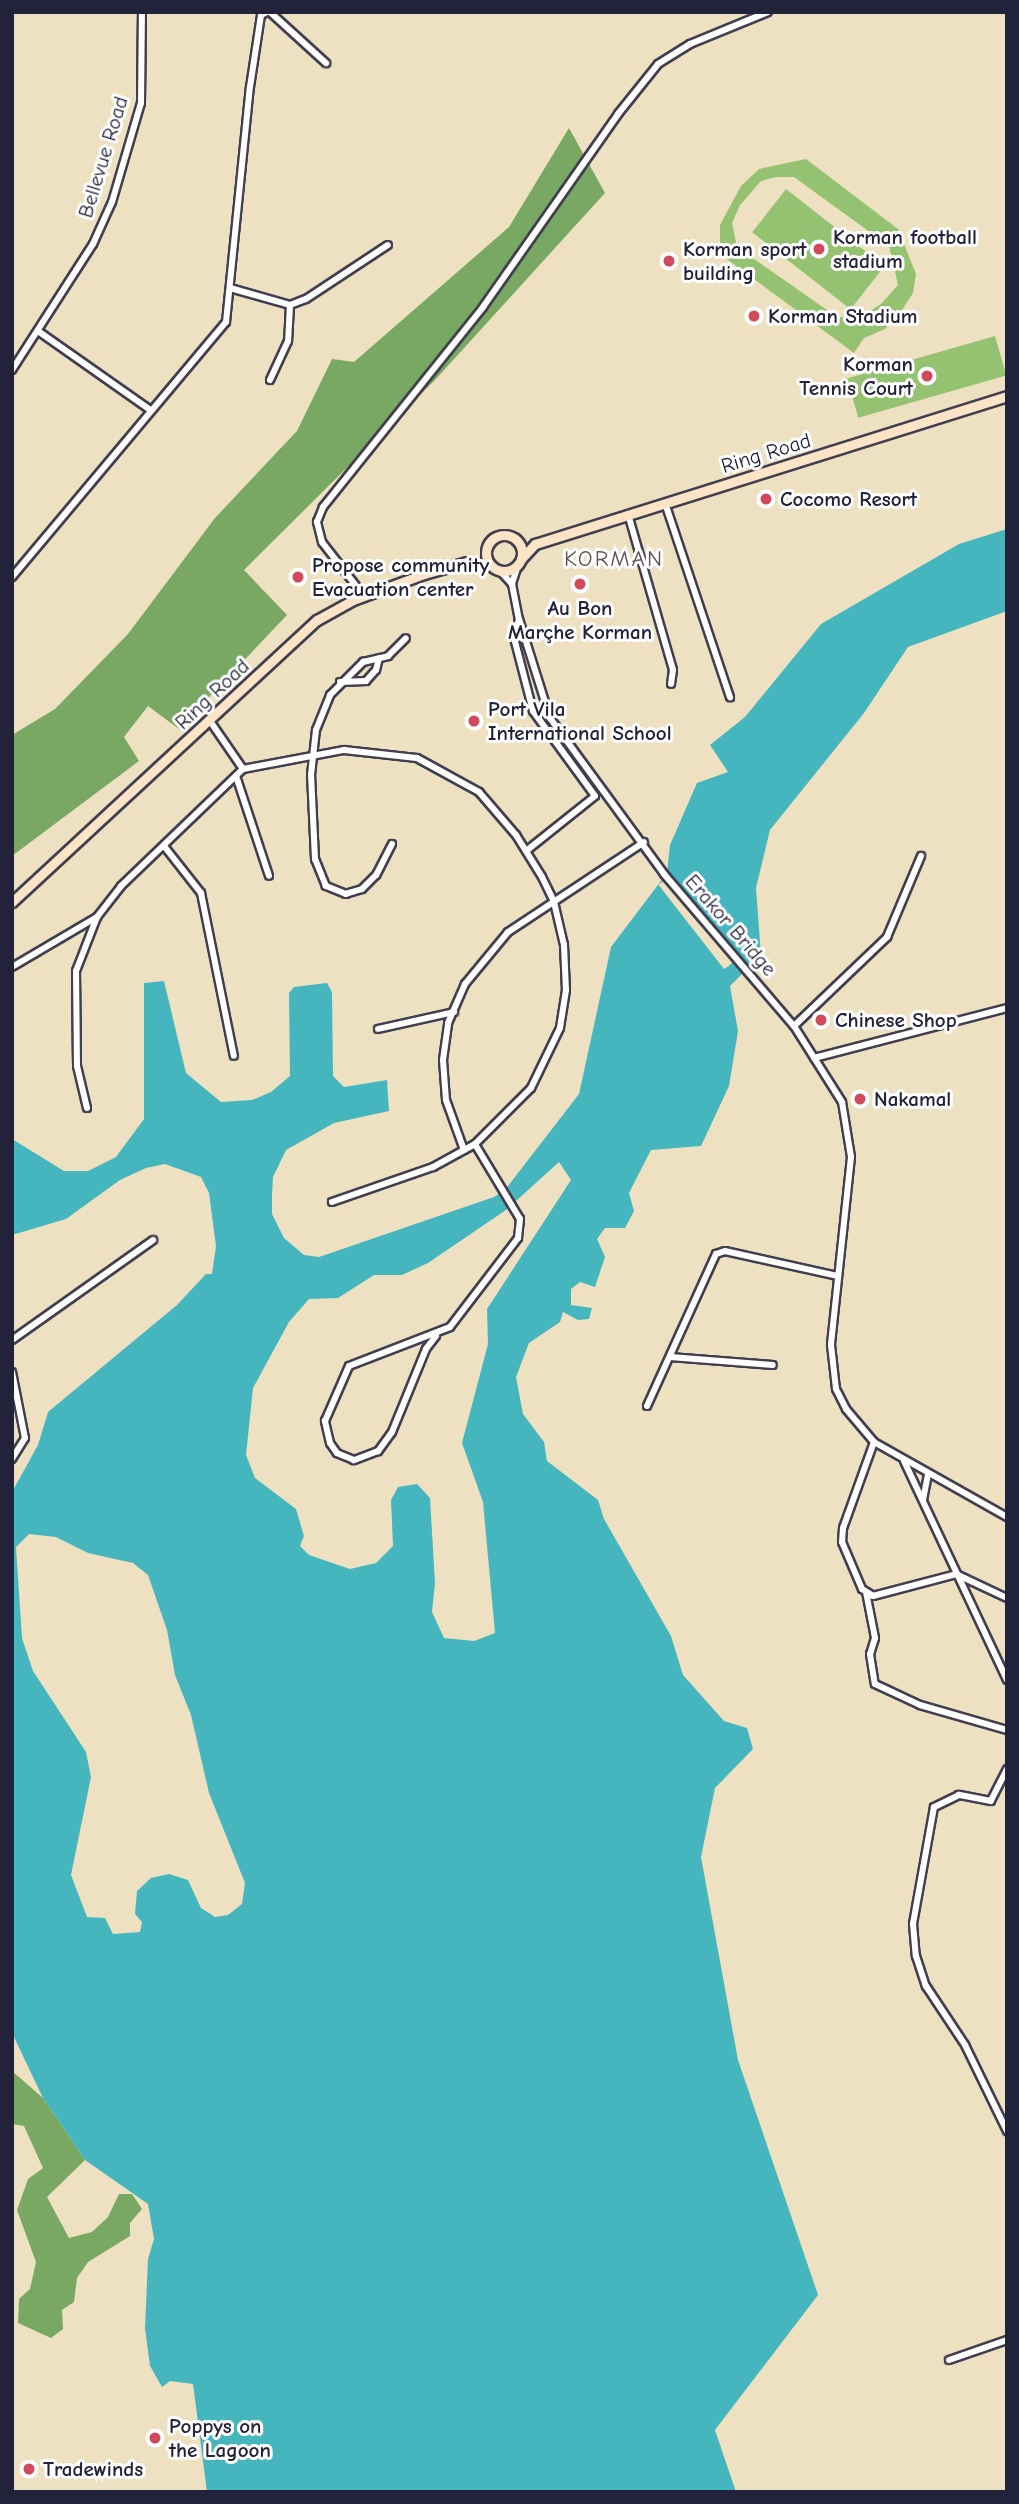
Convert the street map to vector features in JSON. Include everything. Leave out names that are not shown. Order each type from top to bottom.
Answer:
[{"type":"main road","name":"Ring Road","points":[[519,562],[535,544],[1007,396]]},
{"type":"main road","points":[[516,539],[519,562],[500,571],[489,564],[486,548],[500,535],[516,539],[535,544]]},
{"type":"main road","name":"Ring Road","points":[[12,902],[210,721],[309,626],[363,596],[467,562],[486,548]]},
{"type":"main road","name":"Ring Road","points":[[467,562],[489,564]]},
{"type":"street","name":"Bellevue Road","points":[[12,370],[93,244],[112,202],[141,103],[142,12]]},
{"type":"street","points":[[12,578],[83,497],[149,409],[226,322],[250,87],[261,15],[269,12],[326,63]]},
{"type":"street","points":[[363,596],[319,536],[323,506],[483,307],[618,114],[659,64],[690,44],[768,12]]},
{"type":"street","points":[[230,288],[290,305],[306,299],[388,244]]},
{"type":"street","points":[[270,380],[288,341],[290,305]]},
{"type":"street","points":[[38,331],[149,409]]},
{"type":"street","points":[[665,503],[730,697]]},
{"type":"street","points":[[628,514],[673,670],[671,684]]},
{"type":"street","points":[[519,562],[512,584],[519,619],[513,634],[529,695],[540,726],[595,796],[526,851]]},
{"type":"street","points":[[500,571],[512,584]]},
{"type":"street","name":"Erakor Bridge","points":[[519,619],[540,692],[552,720],[664,874],[794,1026],[839,1095],[850,1134],[831,1345],[836,1389],[857,1425],[874,1441],[928,1475],[1007,1517]]},
{"type":"street","points":[[392,844],[376,876],[362,889],[346,894],[326,886],[314,847],[311,775],[316,757],[314,741],[322,709],[340,682],[363,663],[399,648],[406,638]]},
{"type":"street","points":[[340,682],[366,681],[376,670],[379,658]]},
{"type":"street","points":[[529,695],[540,692]]},
{"type":"street","points":[[540,726],[552,720]]},
{"type":"street","points":[[210,721],[243,769]]},
{"type":"street","points":[[555,746],[565,737]]},
{"type":"street","points":[[87,1108],[77,1066],[76,971],[97,917],[121,886],[243,769],[344,750],[374,750],[431,764],[479,792],[526,851],[554,902],[564,945],[566,990],[554,1047],[531,1088],[475,1144],[433,1167],[332,1202]]},
{"type":"street","points":[[570,764],[577,753]]},
{"type":"street","points":[[236,776],[269,876]]},
{"type":"street","points":[[589,789],[599,783]]},
{"type":"street","points":[[464,1150],[449,1113],[443,1075],[446,1034],[465,984],[490,949],[643,842]]},
{"type":"street","points":[[164,846],[201,893],[234,1056]]},
{"type":"street","points":[[794,1026],[887,937],[921,856]]},
{"type":"street","points":[[12,967],[97,917]]},
{"type":"street","points":[[814,1058],[1007,1007]]},
{"type":"street","points":[[378,1029],[454,1012]]},
{"type":"street","points":[[436,1336],[385,1443],[362,1459],[337,1453],[330,1443],[326,1421],[349,1366],[436,1336],[463,1316],[518,1238],[520,1219],[475,1144]]},
{"type":"street","points":[[12,1340],[153,1240]]},
{"type":"street","points":[[647,1406],[718,1253],[838,1276]]},
{"type":"street","points":[[670,1357],[773,1364]]},
{"type":"street","points":[[12,1372],[25,1438],[12,1459]]},
{"type":"street","points":[[874,1441],[842,1535],[849,1562],[866,1592],[875,1637],[870,1654],[875,1684],[920,1705],[1007,1730]]},
{"type":"street","points":[[903,1460],[1007,1680]]},
{"type":"street","points":[[923,1501],[928,1475]]},
{"type":"street","points":[[842,1535],[852,1533]]},
{"type":"street","points":[[866,1592],[873,1596],[956,1574],[1007,1598]]},
{"type":"street","points":[[1007,1769],[991,1801],[959,1795],[934,1807],[913,1924],[916,1956],[926,1986],[965,2045],[1007,2131]]},
{"type":"street","points":[[949,2360],[1007,2340]]},
{"type":"green space","points":[[569,128],[605,193],[435,380],[244,570],[287,615],[179,729],[148,706],[124,737],[139,761],[12,856],[12,735],[55,709],[128,634],[215,518],[297,431],[332,359],[354,362],[509,227]]},
{"type":"green space","points":[[806,159],[898,229],[916,274],[913,293],[885,329],[864,338],[854,353],[720,254],[720,225],[741,186],[759,169]],"holes":[[[776,177],[794,177],[889,246],[898,285],[881,304],[859,318],[837,317],[737,247],[732,223],[740,205],[761,181]]]},
{"type":"green space","name":"Korman football stadium","points":[[786,189],[885,266],[851,309],[752,232]]},
{"type":"green space","name":"Korman Tennis Court","points":[[995,336],[1006,375],[858,418],[847,378]]},
{"type":"green space","points":[[12,2071],[43,2098],[85,2160],[47,2197],[69,2238],[92,2232],[108,2217],[119,2194],[132,2194],[142,2209],[130,2223],[130,2236],[88,2262],[77,2278],[74,2302],[62,2310],[63,2329],[51,2338],[18,2323],[19,2299],[30,2289],[36,2262],[17,2210],[28,2179],[43,2168],[24,2126],[12,2124]]},
{"type":"water","points":[[1007,529],[1007,611],[908,647],[864,713],[770,830],[756,888],[761,955],[730,986],[738,1031],[729,1086],[701,1146],[651,1150],[629,1193],[634,1211],[625,1228],[605,1228],[597,1239],[605,1257],[595,1287],[580,1282],[571,1289],[571,1305],[592,1308],[589,1319],[578,1320],[563,1312],[560,1322],[529,1343],[516,1377],[523,1414],[544,1442],[547,1461],[598,1500],[604,1519],[671,1636],[683,1675],[724,1721],[747,1728],[753,1749],[715,1788],[701,1857],[738,2060],[818,2295],[715,2430],[736,2492],[207,2492],[193,2384],[170,2381],[162,2387],[150,2366],[145,2328],[148,2259],[154,2239],[148,2204],[85,2160],[43,2098],[12,2033],[12,1492],[38,1445],[48,1412],[177,1305],[206,1274],[212,1274],[216,1246],[209,1193],[201,1177],[165,1164],[146,1168],[120,1180],[66,1219],[12,1235],[12,1139],[64,1171],[88,1171],[116,1157],[144,1119],[144,983],[164,981],[186,1073],[221,1102],[252,1100],[271,1092],[290,1076],[289,993],[294,987],[327,983],[332,992],[333,1076],[344,1087],[387,1080],[389,1111],[334,1123],[286,1150],[273,1177],[272,1196],[272,1214],[284,1238],[304,1255],[319,1257],[494,1197],[505,1190],[579,1094],[611,947],[667,873],[670,845],[697,783],[728,772],[710,745],[745,717],[821,624],[959,544]],"holes":[[[559,1162],[571,1180],[487,1309],[488,1344],[462,1443],[483,1502],[495,1633],[474,1641],[444,1638],[432,1612],[435,1583],[430,1498],[417,1484],[398,1487],[391,1500],[393,1546],[376,1563],[350,1569],[309,1555],[300,1546],[304,1536],[296,1509],[255,1478],[246,1455],[253,1388],[289,1322],[309,1299],[338,1298],[374,1275],[402,1275],[428,1263],[506,1210]],[[29,1534],[56,1537],[88,1553],[133,1563],[148,1575],[167,1630],[175,1675],[191,1715],[209,1793],[245,1883],[242,1904],[228,1915],[215,1917],[201,1908],[188,1880],[169,1874],[151,1878],[137,1891],[135,1914],[142,1922],[140,1932],[113,1934],[105,1918],[87,1917],[71,1875],[91,1777],[86,1752],[33,1671],[22,1638],[16,1547]]]},
{"type":"pier","points":[[671,875],[737,959],[724,969],[658,885]]},
{"type":"place","name":"Korman football stadium","points":[[819,249]]},
{"type":"place","name":"Korman sport building","points":[[669,261]]},
{"type":"place","name":"Korman Stadium","points":[[754,316]]},
{"type":"place","name":"Korman Tennis Court","points":[[927,376]]},
{"type":"place","name":"Cocomo Resort","points":[[766,499]]},
{"type":"place","name":"Propose community Evacuation center","points":[[298,577]]},
{"type":"place","name":"Au Bon Marçhe Korman","points":[[580,584]]},
{"type":"place","name":"Port Vila International School","points":[[474,721]]},
{"type":"place","name":"Chinese Shop","points":[[821,1020]]},
{"type":"place","name":"Nakamal","points":[[860,1099]]},
{"type":"place","name":"Poppys on the Lagoon","points":[[155,2438]]},
{"type":"place","name":"Tradewinds","points":[[29,2469]]},
{"type":"district","name":"KORMAN","points":[[614,559]]}]
